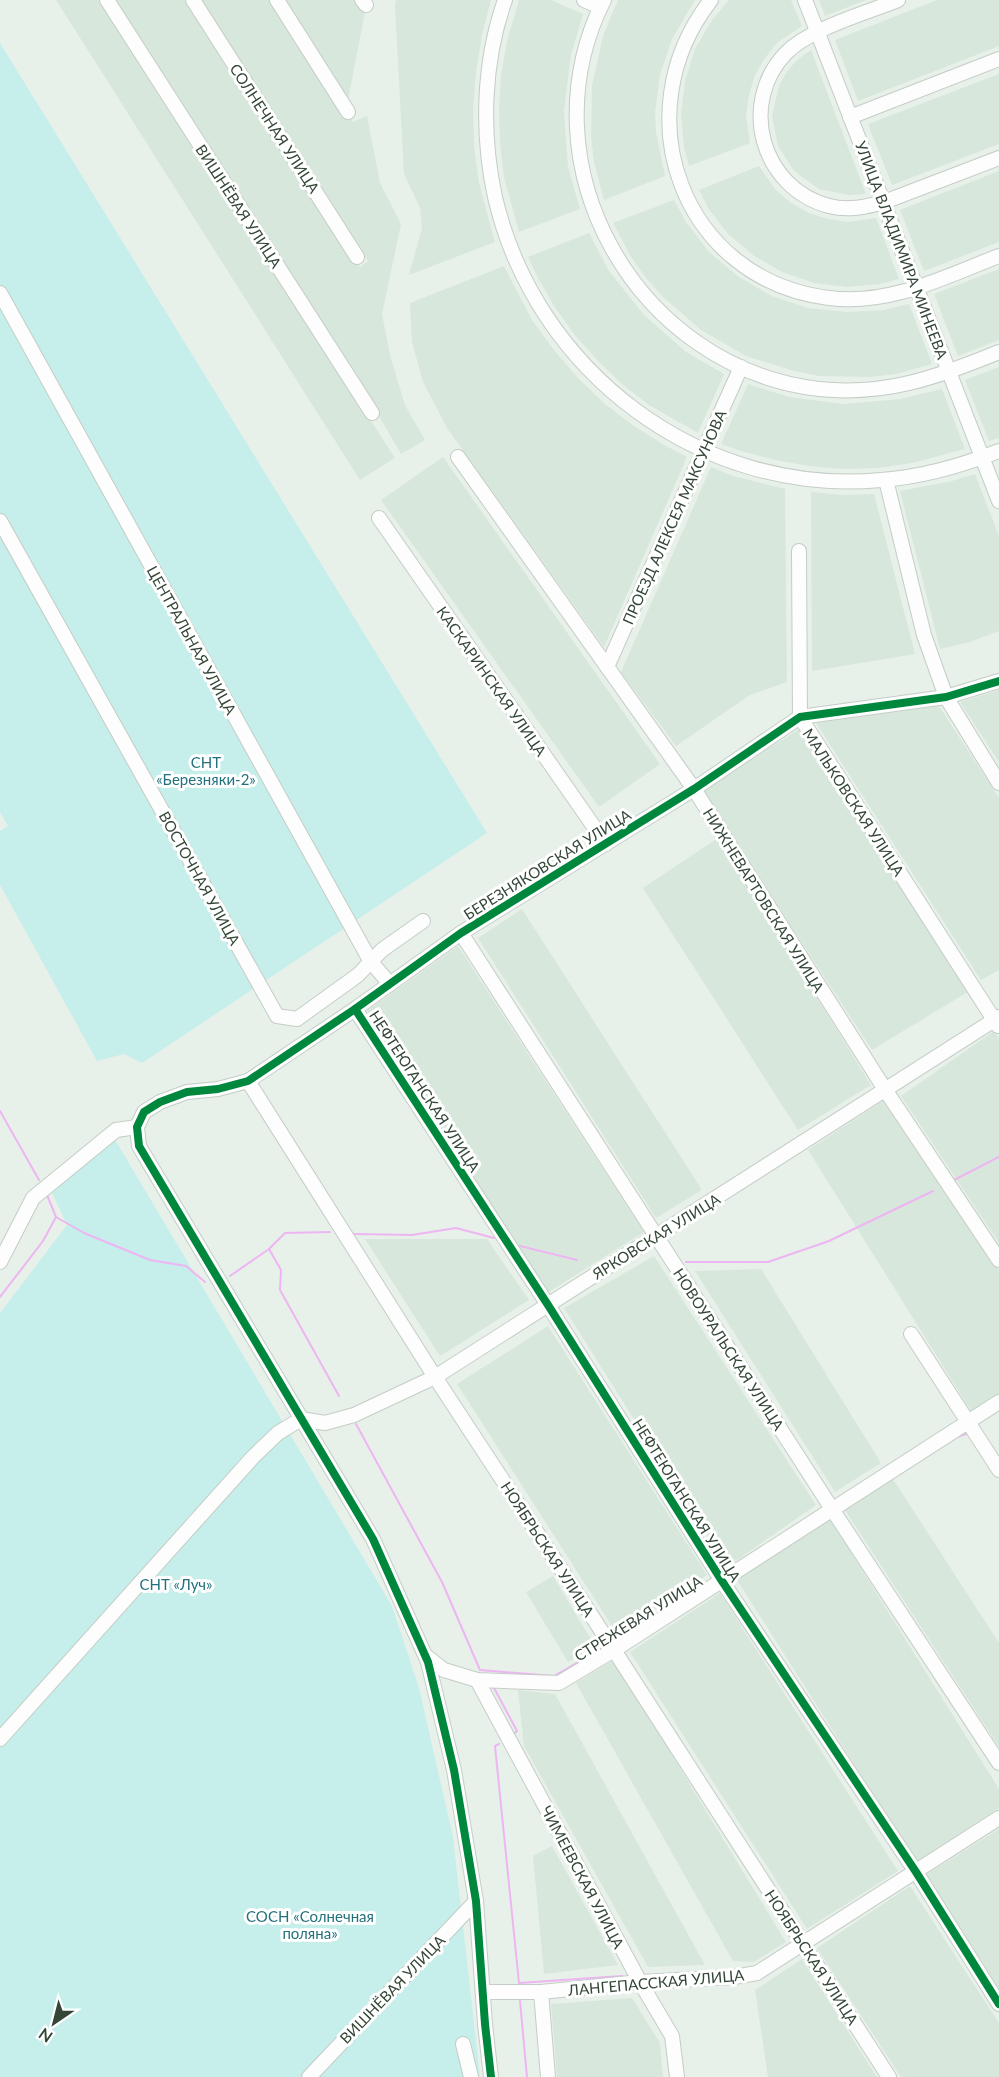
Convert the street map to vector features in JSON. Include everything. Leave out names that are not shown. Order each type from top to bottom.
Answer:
[{"type":"street","name":"ВИШНЁВАЯ УЛИЦА","points":[[107,0],[372,412]]},
{"type":"street","name":"СОЛНЕЧНАЯ УЛИЦА","points":[[193,0],[357,257]]},
{"type":"street","points":[[277,0],[348,112]]},
{"type":"street","points":[[505,0],[494,38],[488,74],[486,109],[487,145],[500,215],[525,282],[543,313],[587,369],[613,394],[672,435],[704,451],[760,470],[807,479],[843,482],[914,476],[949,468],[999,451]]},
{"type":"street","points":[[584,0],[602,4],[584,58],[577,111],[581,165],[596,216],[620,264],[653,306],[694,341],[741,367],[792,384],[845,391],[898,387],[950,372],[999,352]]},
{"type":"street","points":[[711,0],[692,28],[680,52],[673,78],[668,113],[671,149],[681,183],[692,207],[707,230],[732,256],[761,276],[794,291],[829,298],[865,299],[900,293],[999,256]]},
{"type":"street","name":"УЛИЦА ВЛАДИМИРА МИНЕЕВА","points":[[805,0],[999,501]]},
{"type":"street","points":[[898,0],[801,40],[776,65],[767,81],[759,115],[761,133],[774,166],[798,192],[814,201],[849,208],[866,207],[884,202],[999,158]]},
{"type":"street","points":[[850,117],[999,59]]},
{"type":"street","name":"ЦЕНТРАЛЬНАЯ УЛИЦА","points":[[0,293],[371,962],[390,984]]},
{"type":"street","name":"ПРОЕЗД АЛЕКСЕЯ МАКСУНОВА","points":[[607,667],[741,367]]},
{"type":"street","name":"НИЖНЕВАРТОВСКАЯ УЛИЦА","points":[[458,457],[694,789],[885,1091],[999,1260]]},
{"type":"street","points":[[886,480],[924,635],[946,697],[999,783]]},
{"type":"street","name":"КАСКАРИНСКАЯ УЛИЦА","points":[[379,518],[606,844]]},
{"type":"street","name":"ВОСТОЧНАЯ УЛИЦА","points":[[0,521],[277,1016],[297,1019],[358,975],[382,950],[423,921]]},
{"type":"street","name":"МАЛЬКОВСКАЯ УЛИЦА","points":[[799,551],[800,717],[997,1022]]},
{"type":"street","name":"БЕРЕЗНЯКОВСКАЯ УЛИЦА","points":[[137,1127],[144,1112],[160,1102],[187,1092],[218,1089],[248,1081],[355,1009],[461,933],[694,789],[800,717],[946,697],[999,681]]},
{"type":"street","name":"НОВОУРАЛЬСКАЯ УЛИЦА","points":[[461,933],[832,1509],[999,1763]]},
{"type":"street","name":"НЕФТЕЮГАНСКАЯ УЛИЦА","points":[[355,1009],[548,1305],[722,1581],[915,1872],[999,2004]]},
{"type":"street","name":"ЯРКОВСКАЯ УЛИЦА","points":[[301,1419],[325,1423],[354,1415],[435,1377],[997,1022]]},
{"type":"street","name":"НОЯБРЬСКАЯ УЛИЦА","points":[[248,1081],[435,1377],[889,2077]]},
{"type":"street","points":[[0,1262],[33,1198],[116,1130],[137,1127],[139,1146],[372,1539],[426,1656],[454,1770],[476,1901],[491,2077]]},
{"type":"street","points":[[911,1334],[999,1470]]},
{"type":"street","name":"СТРЕЖЕВАЯ УЛИЦА","points":[[426,1656],[444,1670],[477,1680],[559,1683],[999,1402]]},
{"type":"street","points":[[0,1739],[253,1457],[278,1433],[301,1419]]},
{"type":"street","name":"ЧИМЕЕВСКАЯ УЛИЦА","points":[[477,1680],[640,1982],[672,2036],[677,2077]]},
{"type":"street","name":"ЛАНГЕПАССКАЯ УЛИЦА","points":[[484,1992],[541,1992],[640,1982],[734,1977],[757,1973],[999,1818]]},
{"type":"street","name":"ВИШНЁВАЯ УЛИЦА","points":[[309,2077],[476,1901]]},
{"type":"street","points":[[541,1992],[548,2077]]},
{"type":"street","points":[[463,2044],[471,2077]]},
{"type":"shaded area","points":[[56,0],[101,0],[395,458],[360,480]]},
{"type":"shaded area","points":[[111,0],[187,0],[360,267],[368,261],[199,0],[274,0],[353,122],[367,116],[380,183],[401,224],[382,314],[390,355],[405,405],[425,440],[401,454],[379,416]]},
{"type":"shaded area","points":[[280,0],[357,0],[365,12],[348,100]]},
{"type":"shaded area","points":[[396,0],[491,0],[482,35],[473,109],[474,146],[479,183],[495,242],[409,275],[422,228],[420,208],[404,174]]},
{"type":"shaded area","points":[[519,0],[551,0],[583,14],[571,55],[564,111],[568,167],[580,209],[519,232],[504,178],[499,109],[501,75],[507,41]]},
{"type":"shaded area","points":[[618,0],[695,0],[672,39],[660,75],[655,113],[656,132],[665,176],[604,200],[594,162],[591,137],[592,86],[603,36]]},
{"type":"shaded area","points":[[729,0],[791,0],[802,26],[778,42],[755,75],[746,115],[750,143],[689,166],[684,147],[681,114],[685,81],[695,49],[712,20]]},
{"type":"shaded area","points":[[819,0],[866,0],[825,16]]},
{"type":"shaded area","points":[[937,0],[999,0],[999,46],[858,101],[835,40]]},
{"type":"shaded area","points":[[811,50],[866,194],[849,195],[819,189],[794,171],[778,146],[772,116],[779,86],[796,61]]},
{"type":"shaded area","points":[[999,74],[999,144],[892,185],[868,124]]},
{"type":"shaded area","points":[[759,166],[775,189],[791,203],[809,213],[848,222],[876,218],[899,279],[880,284],[847,287],[814,283],[782,272],[754,256],[728,234],[708,208],[699,190]]},
{"type":"shaded area","points":[[999,171],[999,242],[924,271],[900,210]]},
{"type":"shaded area","points":[[674,200],[686,222],[709,252],[739,277],[772,296],[808,308],[846,312],[885,310],[909,304],[932,364],[896,374],[871,377],[819,376],[746,356],[701,330],[663,297],[646,278],[631,257],[613,223]]},
{"type":"shaded area","points":[[589,233],[609,271],[644,315],[686,352],[724,374],[698,433],[649,405],[597,360],[554,306],[537,276],[528,257]]},
{"type":"shaded area","points":[[504,266],[532,320],[578,378],[605,404],[634,426],[687,457],[604,647],[447,428],[423,382],[412,342],[410,303]]},
{"type":"shaded area","points":[[999,269],[999,340],[958,356],[934,294]]},
{"type":"shaded area","points":[[999,367],[999,438],[989,441],[965,380]]},
{"type":"shaded area","points":[[748,384],[789,397],[844,404],[900,399],[942,389],[965,449],[912,463],[878,468],[843,469],[775,460],[741,451],[721,444]]},
{"type":"shaded area","points":[[443,457],[660,764],[599,807],[381,500]]},
{"type":"shaded area","points":[[711,467],[733,476],[785,489],[787,682],[750,695],[676,746],[621,672]]},
{"type":"shaded area","points":[[975,474],[999,536],[999,631],[970,642],[940,649],[900,491]]},
{"type":"shaded area","points":[[811,492],[843,495],[874,494],[915,654],[812,671]]},
{"type":"shaded area","points":[[999,690],[999,762],[960,702]]},
{"type":"shaded area","points":[[939,706],[999,798],[999,970],[981,980],[816,723]]},
{"type":"shaded area","points":[[801,728],[971,990],[872,1050],[702,790]]},
{"type":"shaded area","points":[[718,838],[871,1085],[798,1130],[643,888]]},
{"type":"shaded area","points":[[522,909],[702,1190],[656,1218],[478,938]]},
{"type":"shaded area","points":[[458,946],[644,1232],[547,1293],[367,1011]]},
{"type":"shaded area","points":[[994,1031],[999,1039],[999,1243],[901,1096]]},
{"type":"shaded area","points":[[883,1101],[999,1270],[999,1398],[973,1414],[808,1150]]},
{"type":"shaded area","points":[[365,1239],[487,1239],[529,1300],[440,1356]]},
{"type":"shaded area","points":[[654,1256],[816,1505],[727,1567],[564,1308]]},
{"type":"shaded area","points":[[761,1269],[881,1463],[835,1492],[695,1271]]},
{"type":"shaded area","points":[[548,1326],[707,1575],[617,1634],[457,1384]]},
{"type":"shaded area","points":[[893,1479],[999,1643],[999,1747],[845,1510]]},
{"type":"shaded area","points":[[830,1519],[999,1789],[999,1808],[917,1863],[737,1580]]},
{"type":"shaded area","points":[[553,1576],[595,1646],[568,1662],[526,1592]]},
{"type":"shaded area","points":[[720,1593],[898,1871],[807,1929],[630,1652]]},
{"type":"shaded area","points":[[614,1660],[786,1942],[754,1962],[733,1961],[576,1683]]},
{"type":"shaded area","points":[[518,1690],[555,1694],[705,1965],[648,1967],[524,1746]]},
{"type":"shaded area","points":[[999,1829],[999,1993],[924,1876]]},
{"type":"shaded area","points":[[552,1846],[618,1965],[544,1974],[533,1856]]},
{"type":"shaded area","points":[[910,1886],[999,2023],[999,2077],[901,2077],[817,1948]]},
{"type":"shaded area","points":[[802,1959],[877,2077],[768,2077],[755,1990]]},
{"type":"shaded area","points":[[632,1998],[660,2043],[663,2077],[557,2077],[551,2004]]},
{"type":"green space","name":"СНТ «Березняки-2»","points":[[0,43],[487,833],[142,1063],[124,1054],[97,1061],[0,885],[0,831],[8,826],[0,812]]},
{"type":"green space","name":"СНТ «Луч»","points":[[114,1138],[392,1606],[419,1688],[453,1837],[480,2077],[0,2077],[0,1313],[67,1225],[51,1190]]},
{"type":"waterway","points":[[0,1111],[39,1180]]},
{"type":"waterway","points":[[954,1180],[999,1157]]},
{"type":"waterway","points":[[686,1262],[768,1262],[829,1241],[933,1191]]},
{"type":"waterway","points":[[0,1297],[43,1241],[56,1217],[47,1195]]},
{"type":"waterway","points":[[56,1217],[84,1233],[150,1260],[186,1266],[205,1282]]},
{"type":"waterway","points":[[354,1234],[412,1235],[456,1228],[494,1238]]},
{"type":"waterway","points":[[230,1276],[269,1249],[285,1233],[330,1232]]},
{"type":"waterway","points":[[520,1246],[577,1260]]},
{"type":"waterway","points":[[269,1249],[281,1270],[280,1290],[339,1396]]},
{"type":"waterway","points":[[356,1424],[442,1582],[480,1670],[554,1676],[601,1649]]},
{"type":"waterway","points":[[957,1437],[966,1434]]},
{"type":"waterway","points":[[493,1686],[517,1731],[512,1735]]},
{"type":"waterway","points":[[499,1744],[495,1746],[519,1983],[622,1976]]},
{"type":"waterway","points":[[520,2001],[527,2077]]},
{"type":"cycle path","points":[[491,2077],[476,1901],[454,1770],[428,1662],[373,1539],[139,1146],[137,1127],[144,1112],[160,1102],[187,1092],[218,1089],[248,1081],[355,1009],[461,933],[694,789],[800,717],[946,697],[999,681]]},
{"type":"cycle path","points":[[355,1009],[548,1305],[722,1581],[916,1872],[999,2004]]},
{"type":"park label","name":"СОСН «Солнечная поляна»","points":[[310,1924]]}]
